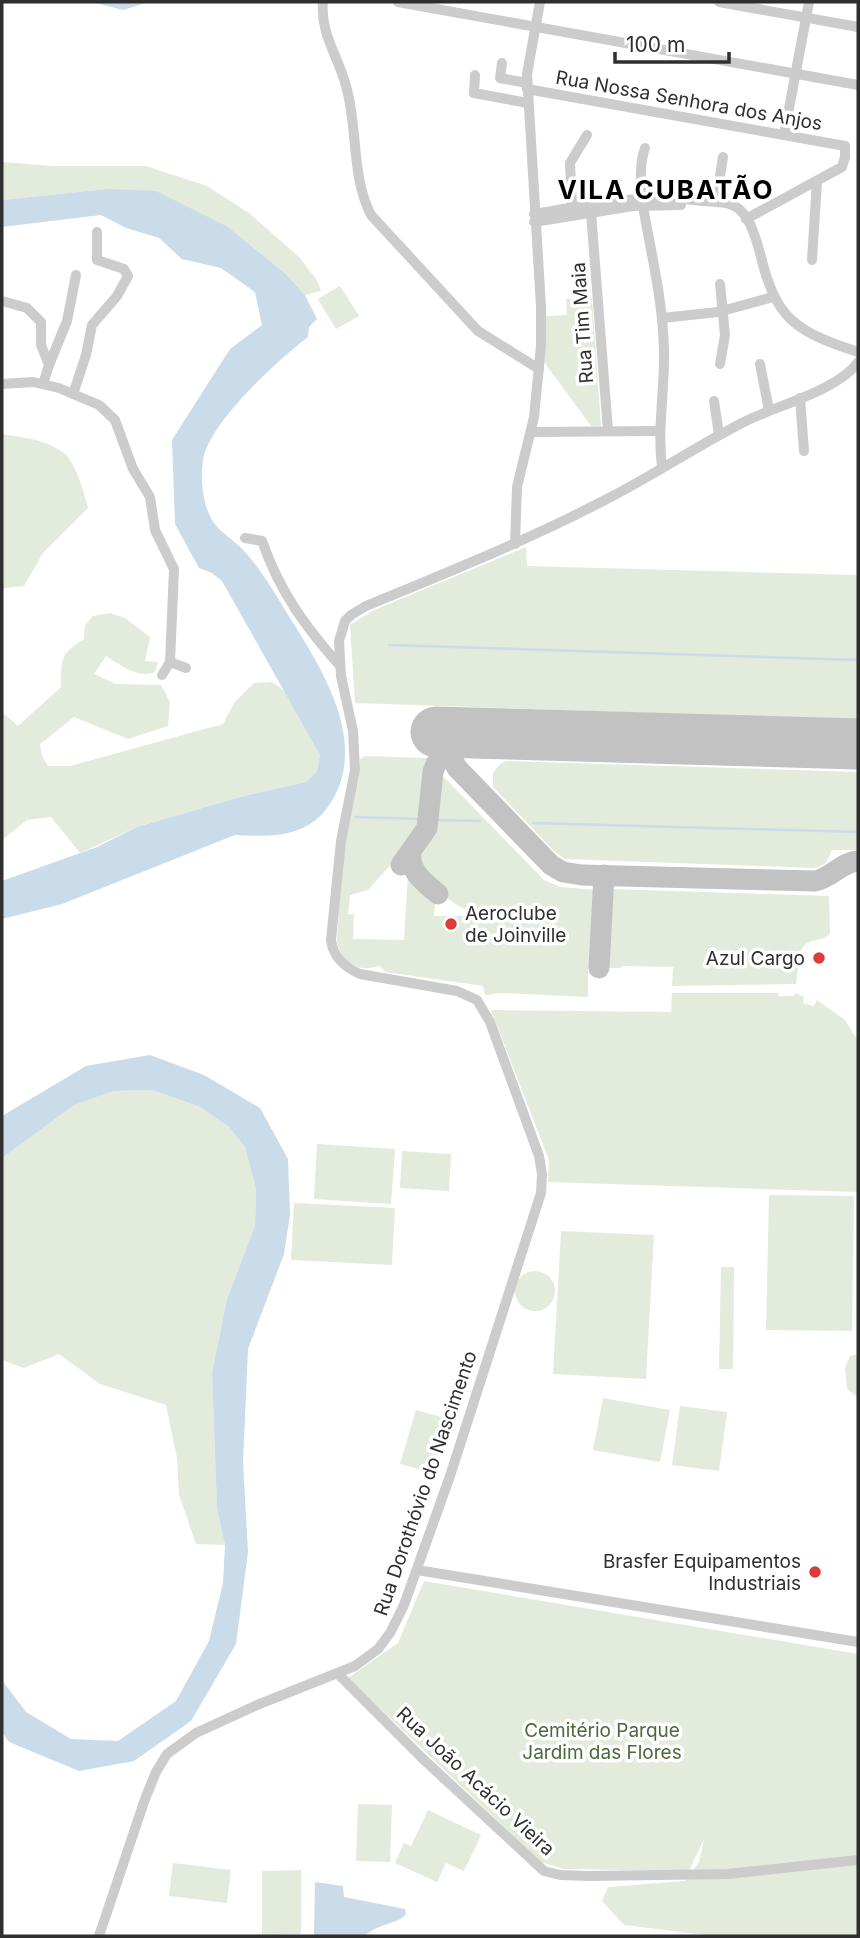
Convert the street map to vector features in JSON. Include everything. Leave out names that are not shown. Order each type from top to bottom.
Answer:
[{"type":"street","points":[[323,2],[324,25],[346,84],[362,192],[371,215],[478,331],[539,369]]},
{"type":"street","points":[[398,2],[858,85]]},
{"type":"street","points":[[515,544],[517,487],[532,432],[539,369],[541,322],[527,86],[528,64],[540,2]]},
{"type":"street","points":[[719,2],[858,27]]},
{"type":"street","points":[[784,135],[809,2]]},
{"type":"street","name":"Rua Nossa Senhora dos Anjos","points":[[502,63],[500,78],[527,86],[845,145],[842,167],[817,182]]},
{"type":"street","points":[[475,75],[474,93],[528,103]]},
{"type":"street","points":[[572,207],[570,163],[587,135]]},
{"type":"street","points":[[645,148],[642,163],[643,201],[662,318],[664,371],[659,431],[662,467]]},
{"type":"street","points":[[716,202],[723,157]]},
{"type":"street","points":[[534,218],[572,207],[643,201],[713,209],[746,219],[817,182]]},
{"type":"street","points":[[812,260],[817,182]]},
{"type":"street","points":[[534,218],[591,212],[668,197],[716,202],[739,208],[755,238],[773,297],[785,314],[818,337],[858,352]]},
{"type":"street","name":"Rua Tim Maia","points":[[591,212],[608,431]]},
{"type":"street","points":[[73,394],[86,355],[92,325],[117,296],[128,276],[124,269],[97,260],[97,232]]},
{"type":"street","points":[[43,384],[67,321],[76,275]]},
{"type":"street","points":[[720,284],[725,335],[720,364]]},
{"type":"street","points":[[662,318],[722,312],[773,297]]},
{"type":"street","points":[[2,301],[27,308],[39,317],[42,327],[41,345],[49,365]]},
{"type":"street","points":[[340,666],[341,630],[351,615],[515,544],[605,500],[719,435],[769,410],[838,381],[858,362]]},
{"type":"street","points":[[760,364],[769,410]]},
{"type":"street","points":[[2,384],[23,381],[43,384],[99,405],[115,420],[133,469],[150,497],[155,530],[174,569],[170,662],[162,675]]},
{"type":"street","points":[[800,398],[804,451]]},
{"type":"street","points":[[714,401],[719,435]]},
{"type":"street","points":[[532,432],[659,431]]},
{"type":"street","points":[[245,538],[262,541],[276,580],[292,607],[340,666]]},
{"type":"street","points":[[170,662],[186,667]]},
{"type":"street","name":"Rua Dorothóvio do Nascimento","points":[[99,1936],[148,1791],[167,1754],[208,1727],[338,1674],[363,1661],[384,1642],[399,1616],[417,1570],[539,1200],[542,1184],[539,1156],[490,1022],[473,998],[457,991],[360,974],[347,967],[333,953],[331,940],[338,864],[355,769],[353,731],[340,666]]},
{"type":"street","points":[[417,1570],[858,1642]]},
{"type":"street","name":"Rua João Acácio Vieira","points":[[338,1674],[433,1768],[544,1871],[560,1875],[728,1874],[858,1860]]},
{"type":"green space","points":[[2,162],[53,166],[146,166],[207,186],[249,213],[299,257],[317,280],[321,291],[305,295],[286,274],[228,227],[107,189],[2,200]]},
{"type":"green space","points":[[340,286],[359,316],[336,329],[318,299]]},
{"type":"green space","points":[[592,298],[601,426],[591,426],[544,362],[546,316],[567,315],[566,299]]},
{"type":"green space","points":[[2,434],[42,442],[64,453],[76,471],[88,508],[43,553],[24,586],[5,588],[2,591]]},
{"type":"green space","points":[[526,547],[527,566],[858,575],[858,720],[355,703],[350,625],[374,610]]},
{"type":"green space","points":[[110,613],[125,618],[150,637],[145,661],[158,662],[155,672],[142,674],[129,670],[106,656],[94,674],[116,684],[161,685],[170,702],[168,726],[128,739],[74,717],[40,744],[42,756],[48,766],[70,766],[223,724],[234,703],[254,683],[272,682],[287,693],[320,755],[317,771],[306,782],[240,797],[137,827],[80,853],[51,817],[27,820],[2,840],[2,712],[18,726],[61,687],[62,663],[66,653],[84,639],[85,625],[93,616]]},
{"type":"green space","points":[[365,756],[428,758],[423,821],[419,833],[368,890],[350,895],[348,914],[354,914],[353,939],[404,940],[408,872],[436,896],[434,916],[469,916],[468,910],[436,889],[417,866],[417,855],[433,826],[439,772],[544,880],[560,887],[597,890],[595,968],[588,968],[588,997],[502,993],[485,995],[483,986],[385,972],[380,966],[363,968],[347,960],[337,939],[343,853],[359,777],[360,759]]},
{"type":"green space","points":[[506,761],[858,772],[858,850],[832,850],[826,863],[816,868],[565,859],[554,851],[493,787],[493,773]]},
{"type":"green space","points":[[611,889],[829,896],[830,934],[809,942],[800,954],[789,953],[788,961],[799,961],[796,984],[672,986],[673,967],[604,968],[608,892]]},
{"type":"green space","points":[[672,993],[778,993],[778,996],[794,996],[795,993],[804,997],[803,1003],[814,1006],[817,1000],[845,1020],[858,1041],[858,1192],[548,1182],[549,1160],[491,1010],[671,1012]]},
{"type":"green space","points":[[152,1090],[200,1107],[229,1127],[245,1147],[256,1189],[255,1226],[227,1299],[212,1373],[217,1509],[225,1545],[196,1544],[179,1495],[177,1458],[166,1405],[100,1384],[59,1354],[24,1368],[2,1360],[2,1158],[73,1105],[113,1091]]},
{"type":"green space","points":[[317,1144],[395,1149],[391,1204],[314,1199]]},
{"type":"green space","points":[[402,1151],[451,1154],[449,1191],[400,1188]]},
{"type":"green space","points":[[769,1195],[854,1196],[852,1331],[766,1330]]},
{"type":"green space","points":[[294,1203],[395,1208],[392,1265],[291,1260]]},
{"type":"green space","points":[[561,1231],[654,1235],[646,1379],[553,1374]]},
{"type":"green space","points":[[721,1267],[734,1267],[733,1369],[719,1369]]},
{"type":"green space","points":[[535,1271],[543,1272],[549,1277],[554,1283],[554,1299],[549,1305],[543,1310],[535,1311],[527,1310],[521,1305],[516,1299],[515,1291],[516,1283],[521,1277],[527,1272]]},
{"type":"green space","points":[[858,1354],[857,1397],[847,1389],[845,1368],[850,1356]]},
{"type":"green space","points":[[603,1398],[670,1410],[660,1462],[593,1450]]},
{"type":"green space","points":[[680,1406],[727,1412],[719,1471],[672,1465]]},
{"type":"green space","points":[[416,1410],[448,1419],[432,1473],[400,1464]]},
{"type":"green space","name":"Cemitério Parque Jardim das Flores","points":[[424,1581],[858,1654],[858,1936],[713,1936],[624,1925],[602,1901],[608,1887],[685,1881],[699,1862],[704,1839],[689,1871],[564,1869],[541,1862],[348,1678],[398,1643]]},
{"type":"green space","points":[[358,1804],[392,1805],[390,1862],[356,1861]]},
{"type":"green space","points":[[428,1810],[481,1835],[464,1871],[446,1863],[437,1882],[395,1863],[404,1843],[411,1846]]},
{"type":"green space","points":[[173,1863],[231,1870],[227,1903],[169,1896]]},
{"type":"green space","points":[[301,1870],[301,1934],[262,1935],[262,1871]]},
{"type":"water","points":[[92,2],[149,2],[123,10]]},
{"type":"water","points":[[107,189],[156,191],[228,227],[286,274],[305,295],[317,319],[309,327],[308,337],[246,393],[217,429],[207,446],[202,485],[210,517],[252,560],[327,682],[343,729],[345,753],[342,776],[333,799],[324,812],[303,828],[278,835],[235,835],[62,904],[2,919],[2,881],[97,847],[137,827],[240,797],[306,782],[317,771],[320,755],[222,581],[199,568],[175,524],[172,440],[230,349],[262,325],[255,292],[221,268],[182,259],[159,238],[126,228],[101,215],[2,227],[2,200]]},
{"type":"water","points":[[150,1055],[204,1075],[260,1108],[288,1159],[290,1215],[284,1254],[248,1349],[243,1462],[248,1552],[236,1644],[191,1721],[134,1761],[79,1771],[9,1742],[2,1732],[2,1674],[4,1683],[26,1712],[71,1739],[118,1741],[176,1701],[209,1641],[223,1583],[225,1545],[217,1509],[212,1373],[227,1299],[255,1226],[256,1189],[245,1147],[229,1127],[200,1107],[152,1090],[113,1091],[74,1105],[2,1158],[2,1116],[86,1066]]},
{"type":"water","points":[[315,1882],[343,1886],[344,1897],[405,1909],[406,1914],[403,1918],[376,1928],[365,1936],[314,1936]]},
{"type":"waterway","points":[[389,645],[858,660]]},
{"type":"waterway","points":[[356,817],[420,819]]},
{"type":"waterway","points":[[439,820],[480,821]]},
{"type":"waterway","points":[[533,823],[858,832]]},
{"type":"taxiway","points":[[471,733],[455,741],[452,756],[457,768],[551,865],[563,872],[582,875],[815,881],[846,864],[858,861]]},
{"type":"taxiway","points":[[401,865],[427,828],[433,772],[454,741]]},
{"type":"taxiway","points":[[411,852],[415,871],[438,894]]},
{"type":"taxiway","points":[[599,968],[604,875]]},
{"type":"runway","points":[[436,732],[858,744]]},
{"type":"place","name":"Aeroclube de Joinville","points":[[451,924]]},
{"type":"place","name":"Azul Cargo","points":[[819,958]]},
{"type":"place","name":"Brasfer Equipamentos Industriais","points":[[815,1572]]},
{"type":"district","name":"VILA CUBATÃO","points":[[666,190]]}]
